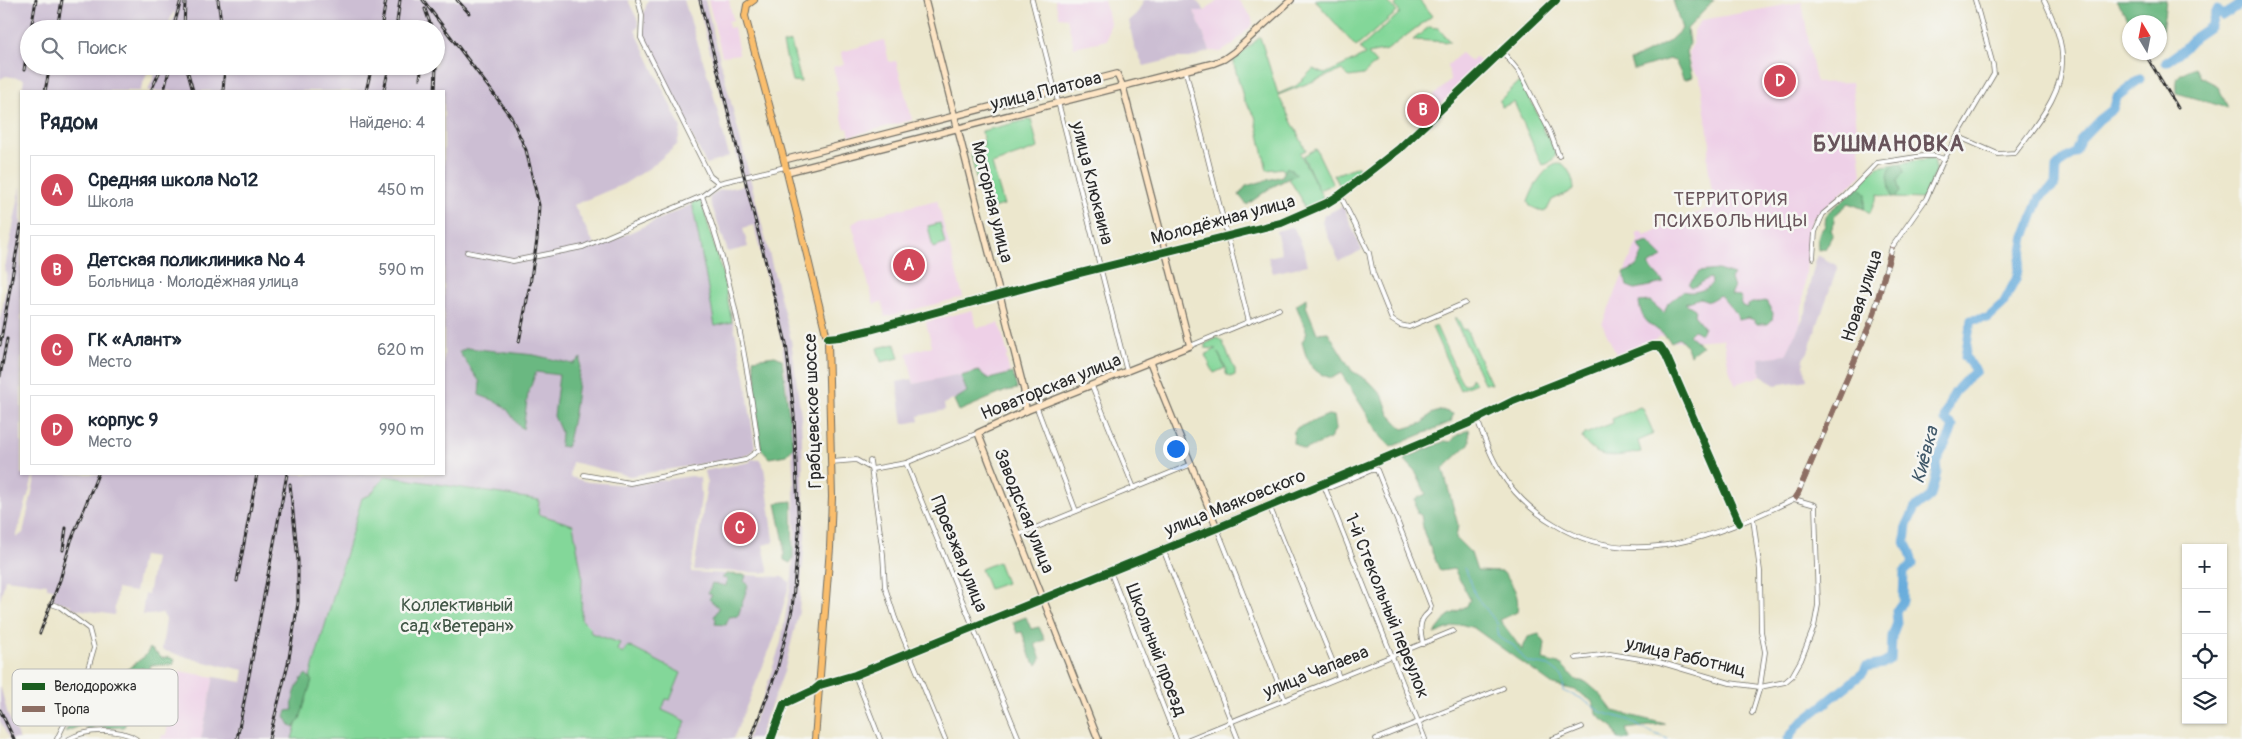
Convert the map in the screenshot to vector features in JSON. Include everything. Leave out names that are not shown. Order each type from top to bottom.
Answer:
[{"type":"main road","name":"Грабцевское шоссе","points":[[754,0],[745,2],[745,16],[828,338],[831,462],[830,548],[815,739]]},
{"type":"street","points":[[638,0],[642,15],[641,38],[710,176],[719,183]]},
{"type":"street","name":"Моторная улица","points":[[925,0],[1024,390],[1026,411]]},
{"type":"street","name":"улица Клюквина","points":[[1032,0],[1127,372]]},
{"type":"street","name":"улица Платова","points":[[785,167],[958,129],[1186,72],[1227,58],[1291,0]]},
{"type":"street","name":"Молодёжная улица","points":[[828,338],[870,330],[1000,294],[1281,223],[1327,204],[1399,149],[1556,0]]},
{"type":"street","name":"Новая улица","points":[[1794,499],[1873,317],[1892,247],[1926,199],[1944,159],[1959,137],[1994,74],[1994,65],[1975,0]]},
{"type":"street","points":[[1959,137],[1998,154],[2015,153],[2042,116],[2058,87],[2062,55],[2056,27],[2044,0]]},
{"type":"street","points":[[1502,51],[1520,73],[1550,132],[1559,156]]},
{"type":"street","points":[[1186,72],[1249,322]]},
{"type":"street","name":"улица Платова","points":[[785,167],[955,117],[1117,74],[1123,87]]},
{"type":"street","points":[[1123,87],[1190,346]]},
{"type":"street","points":[[1813,258],[1815,232],[1823,214],[1845,196],[1877,163],[1923,156],[1934,156],[1944,159]]},
{"type":"street","points":[[467,252],[513,261],[582,247],[702,196],[719,183],[785,167]]},
{"type":"street","points":[[1340,195],[1369,253],[1373,273],[1392,320],[1409,327],[1465,303]]},
{"type":"street","points":[[584,475],[630,483],[745,460],[759,450],[749,379],[728,276],[702,196]]},
{"type":"street","name":"Новаторская улица","points":[[831,462],[856,460],[872,468],[906,463],[978,434],[1026,411],[1150,363],[1279,309]]},
{"type":"street","name":"улица Маяковского","points":[[820,685],[854,675],[1269,505],[1324,485],[1550,386],[1652,346],[1660,346]]},
{"type":"street","points":[[1660,346],[1666,354],[1739,523]]},
{"type":"street","points":[[1150,363],[1285,700]]},
{"type":"street","points":[[1092,386],[1134,488]]},
{"type":"street","points":[[1037,408],[1076,511]]},
{"type":"street","points":[[1477,419],[1499,470],[1514,492],[1540,516],[1571,535],[1621,548],[1690,540],[1753,518],[1794,499]]},
{"type":"street","name":"Заводская улица","points":[[978,434],[1098,739]]},
{"type":"street","points":[[870,461],[883,554],[885,587],[945,739]]},
{"type":"street","name":"Проезжая улица","points":[[906,463],[1019,739]]},
{"type":"street","points":[[1018,535],[1192,464]]},
{"type":"street","points":[[1324,485],[1331,486],[1372,470],[1377,470],[1432,606],[1430,612],[1424,617],[1420,625],[1423,644]]},
{"type":"street","name":"1-й Стекольный переулок","points":[[1324,485],[1425,739]]},
{"type":"street","name":"улица Работниц","points":[[1576,658],[1610,654],[1659,662],[1730,683],[1760,687],[1785,682],[1792,676],[1801,660],[1814,627],[1818,605],[1815,505],[1794,499]]},
{"type":"street","points":[[1269,505],[1340,677]]},
{"type":"street","points":[[1752,713],[1760,687],[1765,652],[1761,632],[1760,571],[1753,518]]},
{"type":"street","points":[[1163,549],[1238,739]]},
{"type":"street","name":"Школьный проезд","points":[[1110,570],[1176,739]]},
{"type":"street","points":[[51,604],[60,607],[90,629],[94,648],[88,669]]},
{"type":"street","name":"улица Чапаева","points":[[1189,739],[1453,631]]},
{"type":"street","points":[[854,675],[880,739]]},
{"type":"street","points":[[771,739],[784,704],[814,690],[820,685]]},
{"type":"street","points":[[1376,739],[1503,688]]},
{"type":"street","points":[[57,739],[63,726]]},
{"type":"street","points":[[1552,739],[1582,727]]},
{"type":"street","points":[[69,739],[75,735],[94,732],[112,732],[136,739]]},
{"type":"shaded area","points":[[0,0],[177,0],[176,4],[178,0],[628,0],[638,21],[639,26],[635,30],[681,128],[677,145],[651,167],[624,184],[574,205],[596,248],[701,200],[723,276],[745,377],[755,448],[751,453],[742,457],[630,476],[572,462],[570,477],[588,482],[629,485],[692,476],[700,478],[701,497],[691,572],[782,577],[790,582],[774,639],[733,739],[676,739],[686,721],[661,710],[666,699],[669,700],[657,661],[628,647],[624,654],[616,650],[620,643],[591,633],[590,628],[581,619],[582,575],[573,525],[538,514],[539,501],[386,476],[370,495],[362,498],[292,739],[201,739],[214,677],[242,682],[244,670],[204,662],[162,650],[166,619],[162,613],[142,615],[145,594],[148,594],[155,558],[142,556],[135,592],[117,589],[114,615],[71,608],[71,605],[52,600],[56,589],[47,588],[47,584],[5,579],[0,601],[0,321],[6,286],[7,273],[4,272],[20,191],[20,475],[34,475],[16,538],[23,533],[36,475],[445,475],[445,90],[148,90],[154,75],[445,75],[445,20],[173,20],[174,11],[170,20],[20,20],[20,75],[146,75],[140,90],[22,90],[24,79],[6,76],[0,79]]},
{"type":"shaded area","points":[[648,0],[684,0],[712,89],[729,156],[723,159],[706,164],[643,37],[644,12]]},
{"type":"shaded area","points":[[697,0],[705,0],[791,340],[801,415],[805,533],[799,611],[784,672],[758,739],[747,739],[763,698],[781,642],[792,577],[795,533],[790,416],[782,342],[754,225],[743,228],[748,247],[728,252],[709,198],[718,191],[744,185]]},
{"type":"shaded area","points":[[708,0],[729,0],[733,20],[728,21],[729,28],[734,27],[739,54],[722,56]]},
{"type":"shaded area","points":[[1055,0],[1104,0],[1110,22],[1107,40],[1074,47],[1067,18],[1059,17]]},
{"type":"shaded area","points":[[1144,0],[1196,0],[1205,11],[1194,11],[1210,51],[1190,58],[1177,58],[1144,66],[1134,46],[1129,21],[1137,14]]},
{"type":"shaded area","points":[[1218,0],[1238,0],[1251,16],[1253,24],[1232,45],[1221,52],[1210,51],[1194,11],[1205,11]]},
{"type":"shaded area","points":[[1802,2],[1816,83],[1852,82],[1862,175],[1812,219],[1800,325],[1786,355],[1759,358],[1761,376],[1738,383],[1736,386],[1730,372],[1723,339],[1671,342],[1667,337],[1662,336],[1617,356],[1602,324],[1638,240],[1636,233],[1642,231],[1644,236],[1714,206],[1707,158],[1710,145],[1700,78],[1691,68],[1688,54],[1693,43],[1693,30],[1702,20]]},
{"type":"shaded area","points":[[884,40],[889,62],[896,61],[912,120],[850,136],[848,128],[845,129],[835,91],[839,90],[833,67],[844,64],[841,52]]},
{"type":"shaded area","points":[[1461,53],[1471,62],[1476,57],[1483,65],[1440,104],[1433,96],[1450,81],[1448,65]]},
{"type":"shaded area","points":[[937,200],[963,297],[885,317],[882,302],[874,304],[852,224],[860,219]]},
{"type":"shaded area","points":[[1343,206],[1362,250],[1339,261],[1322,223],[1324,215]]},
{"type":"shaded area","points":[[1294,228],[1304,250],[1308,265],[1273,273],[1268,257],[1282,254],[1276,231]]},
{"type":"shaded area","points":[[1817,255],[1838,266],[1808,352],[1803,359],[1807,380],[1775,385],[1761,376],[1759,358],[1786,355],[1806,312],[1809,287]]},
{"type":"shaded area","points":[[972,310],[977,328],[999,323],[1008,355],[1006,357],[1010,374],[988,379],[978,371],[961,376],[956,375],[914,384],[907,353],[932,346],[926,322]]},
{"type":"shaded area","points":[[978,371],[988,377],[992,390],[950,400],[944,404],[945,410],[918,416],[919,421],[903,424],[897,382],[912,379],[914,384],[956,375],[961,376]]},
{"type":"shaded area","points":[[751,459],[760,460],[764,467],[774,539],[772,543],[763,545],[769,573],[694,570],[707,484],[704,471],[750,462]]},
{"type":"shaded area","points":[[179,671],[214,677],[201,739],[161,739],[162,735],[166,735],[168,726],[178,726]]},
{"type":"shaded area","points":[[0,685],[8,715],[19,739],[9,739],[0,721]]},
{"type":"green space","points":[[1315,0],[1386,0],[1397,12],[1356,47]]},
{"type":"green space","points":[[1400,0],[1419,0],[1432,16],[1387,50],[1368,54],[1376,63],[1363,75],[1349,77],[1342,70],[1278,95],[1306,150],[1300,153],[1324,199],[1304,209],[1301,198],[1282,168],[1267,170],[1255,116],[1244,100],[1233,61],[1260,37],[1278,94],[1296,86],[1313,69],[1325,74],[1365,55],[1360,48],[1400,13],[1395,5]]},
{"type":"green space","points":[[1673,0],[1714,0],[1687,29],[1689,43],[1686,53],[1692,77],[1684,80],[1675,61],[1669,59],[1633,69],[1630,61],[1668,42],[1682,29]]},
{"type":"green space","points":[[2116,0],[2166,0],[2164,15],[2126,15]]},
{"type":"green space","points":[[1429,27],[1438,28],[1450,42],[1413,40]]},
{"type":"green space","points":[[791,42],[801,82],[792,81],[783,44]]},
{"type":"green space","points":[[2195,67],[2201,77],[2218,86],[2228,108],[2177,93],[2179,76]]},
{"type":"green space","points":[[1518,83],[1522,83],[1556,154],[1547,164],[1542,165],[1514,102],[1502,107],[1499,101]]},
{"type":"green space","points":[[1031,119],[1038,148],[992,164],[1004,205],[983,210],[971,154],[984,146],[982,131]]},
{"type":"green space","points":[[1316,149],[1333,184],[1319,190],[1303,156]]},
{"type":"green space","points":[[1931,158],[1935,162],[1935,172],[1923,199],[1895,198],[1878,194],[1870,213],[1864,209],[1866,194],[1859,187],[1851,194],[1878,167]]},
{"type":"green space","points":[[1561,163],[1570,175],[1574,190],[1552,200],[1547,210],[1543,212],[1530,206],[1528,202],[1540,178],[1549,168]]},
{"type":"green space","points":[[1898,163],[1902,165],[1904,172],[1897,181],[1900,192],[1895,198],[1891,195],[1888,175],[1890,168]]},
{"type":"green space","points":[[1358,166],[1362,172],[1341,188],[1334,175]]},
{"type":"green space","points":[[1287,167],[1297,174],[1270,188],[1247,205],[1239,195],[1246,186],[1282,176]]},
{"type":"green space","points":[[1859,187],[1866,194],[1864,209],[1849,203],[1834,216],[1835,221],[1831,230],[1833,234],[1825,249],[1818,250],[1818,237],[1825,226],[1826,214]]},
{"type":"green space","points":[[701,200],[723,276],[732,322],[715,326],[692,202]]},
{"type":"green space","points":[[940,223],[945,244],[933,248],[928,226]]},
{"type":"green space","points":[[1648,242],[1663,257],[1648,265],[1664,283],[1635,289],[1627,286],[1624,273],[1636,267],[1643,252],[1639,245]]},
{"type":"green space","points":[[1718,270],[1734,275],[1731,279],[1734,288],[1731,295],[1739,296],[1742,300],[1741,305],[1747,308],[1747,304],[1766,301],[1773,313],[1772,320],[1768,324],[1757,324],[1754,320],[1748,318],[1738,320],[1737,315],[1720,295],[1709,301],[1700,298],[1685,303],[1695,309],[1694,315],[1704,327],[1701,334],[1694,330],[1689,335],[1702,346],[1690,355],[1680,338],[1671,342],[1647,321],[1643,316],[1639,302],[1650,301],[1664,313],[1668,303],[1683,291],[1698,291],[1712,283],[1711,278],[1691,287],[1689,284],[1699,272]]},
{"type":"green space","points":[[1306,298],[1306,306],[1317,333],[1328,332],[1352,371],[1370,382],[1383,396],[1389,414],[1403,429],[1423,423],[1431,414],[1442,410],[1453,414],[1451,422],[1391,447],[1382,438],[1341,373],[1332,378],[1325,376],[1319,373],[1308,360],[1302,342],[1307,333],[1296,305]]},
{"type":"green space","points":[[1454,318],[1457,318],[1463,330],[1466,329],[1491,384],[1484,383]]},
{"type":"green space","points":[[1436,326],[1462,383],[1465,385],[1471,382],[1471,378],[1476,383],[1460,390],[1432,327]]},
{"type":"green space","points":[[1217,338],[1222,341],[1235,370],[1235,375],[1230,377],[1226,374],[1226,368],[1218,353],[1225,368],[1214,373],[1205,355],[1216,349],[1205,348],[1205,344]]},
{"type":"green space","points":[[895,344],[899,358],[881,362],[877,348]]},
{"type":"green space","points":[[467,348],[534,355],[573,364],[581,358],[574,413],[567,447],[560,446],[561,432],[554,416],[559,375],[536,372],[528,394],[523,429],[502,405],[479,395],[480,382],[459,352]]},
{"type":"green space","points":[[775,356],[782,359],[793,447],[786,455],[769,458],[761,449],[753,383],[757,381],[753,359]]},
{"type":"green space","points":[[978,371],[989,379],[1013,373],[1017,389],[1006,391],[959,411],[954,400],[967,392],[961,376]]},
{"type":"green space","points":[[1640,407],[1643,409],[1653,432],[1652,435],[1638,441],[1641,452],[1608,456],[1594,451],[1582,438],[1585,434],[1613,423],[1612,419]]},
{"type":"green space","points":[[1328,415],[1334,416],[1336,428],[1330,439],[1304,450],[1293,443],[1294,431],[1297,428]]},
{"type":"green space","points":[[1469,429],[1470,443],[1443,469],[1458,525],[1456,538],[1471,553],[1477,571],[1503,572],[1515,590],[1518,606],[1517,612],[1500,620],[1522,650],[1528,637],[1539,634],[1545,643],[1543,660],[1562,665],[1576,680],[1586,682],[1600,694],[1613,711],[1665,724],[1626,729],[1630,739],[1618,739],[1614,728],[1598,716],[1592,701],[1575,690],[1553,685],[1474,628],[1460,624],[1434,634],[1448,616],[1467,606],[1470,599],[1454,569],[1440,571],[1424,533],[1421,515],[1417,513],[1415,499],[1426,494],[1415,471],[1404,459],[1445,441],[1451,442],[1456,436]]},
{"type":"green space","name":"Коллективный сад «Ветеран»","points":[[386,476],[539,500],[538,514],[573,525],[582,575],[581,619],[590,628],[591,633],[620,643],[617,650],[623,654],[628,646],[681,673],[670,700],[666,699],[662,710],[686,721],[676,739],[292,739],[362,498],[370,495]]},
{"type":"green space","points":[[792,501],[793,559],[790,563],[784,560],[784,542],[776,503]]},
{"type":"green space","points":[[998,562],[1006,583],[989,589],[981,569]]},
{"type":"green space","points":[[727,574],[746,575],[744,582],[748,585],[738,616],[729,617],[726,625],[715,624],[716,619],[714,617],[719,608],[709,599],[712,595],[708,593],[712,583],[726,586],[727,579],[721,578]]},
{"type":"green space","points":[[1026,617],[1031,629],[1039,627],[1045,640],[1035,644],[1041,659],[1037,665],[1031,659],[1022,632],[1017,633],[1013,622]]},
{"type":"green space","points":[[150,648],[162,658],[169,657],[175,660],[173,665],[150,665],[150,669],[142,669],[142,667],[140,669],[128,669],[145,656]]},
{"type":"green space","points":[[306,674],[312,680],[300,719],[294,727],[290,725],[285,716],[287,711],[293,710],[295,691]]},
{"type":"green space","points":[[69,726],[80,726],[65,732]]},
{"type":"green space","points":[[84,726],[95,726],[90,729]]},
{"type":"green space","points":[[101,726],[124,726],[124,727],[108,728]]},
{"type":"waterway","name":"Киёвка","points":[[2166,62],[2211,26],[2217,9],[2222,16],[2242,3]]},
{"type":"waterway","name":"Киёвка","points":[[1788,739],[1797,726],[1863,673],[1866,667],[1882,664],[1891,659],[1892,636],[1897,623],[1896,611],[1903,601],[1904,572],[1913,564],[1905,542],[1907,525],[1915,508],[1931,496],[1937,472],[1936,462],[1953,426],[1945,420],[1948,405],[1959,387],[1976,371],[1965,357],[1971,320],[1988,318],[2003,304],[2016,279],[2025,237],[2040,197],[2055,185],[2056,168],[2075,153],[2080,140],[2099,120],[2113,109],[2117,97],[2140,79]]},
{"type":"waterway","points":[[1464,568],[1475,595],[1497,623],[1499,638],[1513,645],[1527,662],[1549,666],[1562,676],[1564,691],[1582,699],[1601,712],[1629,720],[1643,729],[1668,739]]},
{"type":"railway","points":[[33,20],[36,0]]},
{"type":"railway","points":[[59,20],[62,0]]},
{"type":"railway","points":[[175,20],[181,0]]},
{"type":"railway","points":[[218,0],[221,20]]},
{"type":"railway","points":[[383,20],[386,0]]},
{"type":"railway","points":[[397,20],[400,0]]},
{"type":"railway","points":[[423,0],[438,20]]},
{"type":"railway","points":[[457,0],[469,13]]},
{"type":"railway","points":[[700,0],[786,343],[794,415],[799,533],[792,610],[777,670],[751,739]]},
{"type":"railway","points":[[184,20],[185,2]]},
{"type":"railway","points":[[425,9],[429,20]]},
{"type":"railway","points":[[445,29],[511,117],[526,150],[539,205],[537,240],[530,284]]},
{"type":"railway","points":[[2149,60],[2178,108]]},
{"type":"railway","points":[[45,90],[48,75]]},
{"type":"railway","points":[[151,90],[158,75]]},
{"type":"railway","points":[[164,90],[168,75]]},
{"type":"railway","points":[[189,75],[193,90]]},
{"type":"railway","points":[[223,90],[224,75]]},
{"type":"railway","points":[[366,90],[370,75]]},
{"type":"railway","points":[[384,90],[387,75]]},
{"type":"railway","points":[[435,90],[436,75]]},
{"type":"railway","points":[[0,345],[20,232]]},
{"type":"railway","points":[[519,342],[529,289]]},
{"type":"railway","points":[[0,376],[7,339]]},
{"type":"railway","points":[[40,633],[60,580],[71,541],[98,475]]},
{"type":"railway","points":[[237,581],[257,475]]},
{"type":"railway","points":[[237,739],[287,475]]},
{"type":"railway","points":[[269,739],[288,664],[298,603],[298,560],[290,484]]},
{"type":"railway","points":[[63,550],[66,528]]},
{"type":"railway","points":[[0,710],[14,739]]},
{"type":"marked path","points":[[1794,499],[1873,317],[1892,247]]},
{"type":"cycle path","points":[[828,338],[870,330],[1076,274],[1281,223],[1327,203],[1399,149],[1556,0]]},
{"type":"cycle path","points":[[771,739],[784,704],[814,690],[820,685],[855,675],[1217,528],[1469,423],[1513,401],[1652,346],[1660,346],[1666,355],[1739,523]]},
{"type":"place","name":"корпус 9","points":[[1780,81]]},
{"type":"place","name":"Детская поликлиника № 4","points":[[1423,110]]},
{"type":"place","name":"Средняя школа №12","points":[[909,265]]},
{"type":"place","name":"ГК «Алант»","points":[[740,528]]},
{"type":"district","name":"БУШМАНОВКА","points":[[1889,144]]},
{"type":"district","name":"ТЕРРИТОРИЯ ПСИХБОЛЬНИЦЫ","points":[[1731,210]]}]
